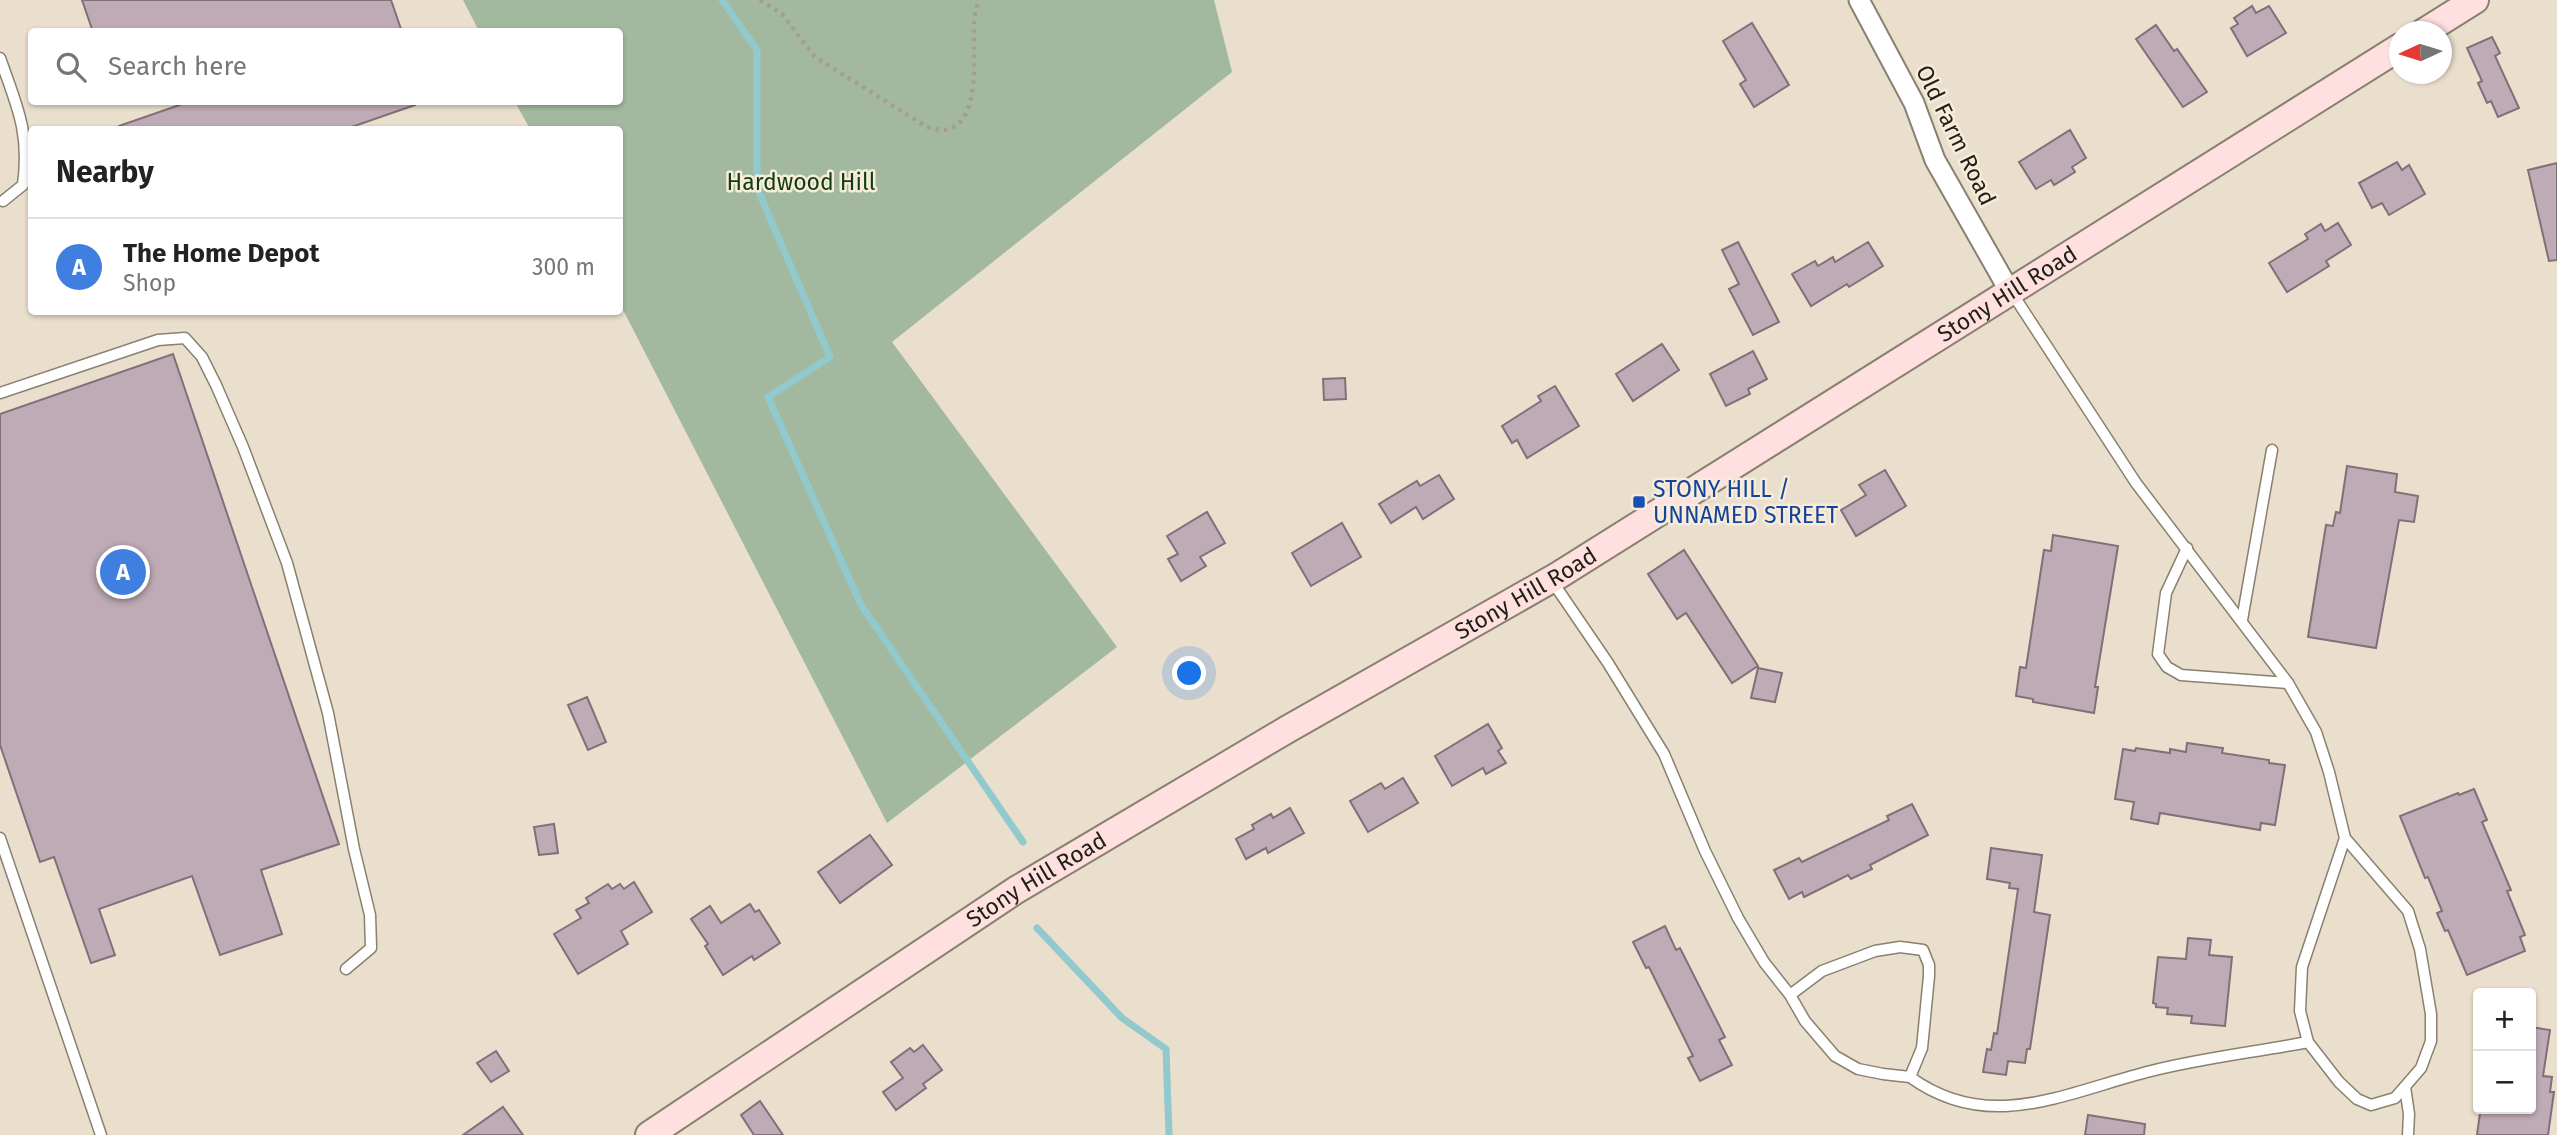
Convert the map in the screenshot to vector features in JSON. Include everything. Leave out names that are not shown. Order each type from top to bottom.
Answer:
[{"type":"main road","points":[[2442,21],[2475,0]]},
{"type":"main road","name":"Stony Hill Road","points":[[649,1135],[1016,890],[1288,729],[1550,579],[2389,53]]},
{"type":"street","name":"Old Farm Road","points":[[1859,0],[1913,103],[1936,160],[2010,290]]},
{"type":"lane","points":[[0,58],[24,125],[26,157],[23,185],[3,201]]},
{"type":"lane","points":[[2010,290],[2136,483],[2288,683],[2316,732],[2345,838],[2408,911],[2420,949],[2431,1014],[2431,1041],[2421,1068],[2395,1098],[2371,1105],[2357,1098],[2339,1082],[2308,1042],[2300,1011],[2302,967],[2345,838]]},
{"type":"lane","points":[[0,393],[158,340],[185,338],[202,358],[243,447],[287,563],[328,713],[370,915],[370,948],[346,969]]},
{"type":"lane","points":[[2242,620],[2272,450]]},
{"type":"lane","points":[[2187,548],[2166,593],[2158,654],[2167,667],[2181,675],[2288,683]]},
{"type":"lane","points":[[1550,579],[1608,663],[1664,754],[1705,851],[1738,918],[1764,962],[1790,995],[1805,1021],[1835,1056],[1858,1069],[1910,1077],[1928,1092],[1942,1099],[1991,1111],[2011,1111],[2047,1104],[2151,1071],[2308,1042]]},
{"type":"lane","points":[[0,838],[101,1135]]},
{"type":"lane","points":[[1790,995],[1822,971],[1875,951],[1900,947],[1923,950],[1930,965],[1930,976],[1922,1048],[1910,1077]]},
{"type":"lane","points":[[2405,1087],[2409,1114],[2408,1135]]},
{"type":"path","points":[[760,0],[782,14],[815,57],[927,127],[945,130],[957,123],[968,109],[975,69],[974,19],[979,0]]},
{"type":"green space","name":"Hardwood Hill","points":[[463,0],[1214,0],[1232,72],[892,342],[1117,647],[887,823],[623,310],[623,126],[528,126],[517,105],[623,105],[623,28],[477,28]]},
{"type":"building","points":[[82,0],[391,0],[401,28],[92,28]]},
{"type":"building","points":[[2252,6],[2256,13],[2269,6],[2286,33],[2247,56],[2231,28],[2238,24],[2234,18]]},
{"type":"building","points":[[1752,23],[1789,85],[1754,107],[1740,84],[1746,80],[1723,41]]},
{"type":"building","points":[[2156,25],[2174,51],[2177,49],[2207,92],[2183,107],[2136,39]]},
{"type":"building","points":[[2492,37],[2500,53],[2495,56],[2519,108],[2498,117],[2491,101],[2487,103],[2478,83],[2482,81],[2467,48]]},
{"type":"building","points":[[179,105],[415,105],[355,126],[119,126]]},
{"type":"building","points":[[2070,130],[2086,158],[2072,167],[2075,172],[2054,185],[2051,180],[2036,189],[2019,162]]},
{"type":"building","points":[[2397,162],[2402,170],[2409,165],[2425,194],[2389,215],[2382,203],[2372,208],[2359,183]]},
{"type":"building","points":[[2557,163],[2557,260],[2549,261],[2528,170]]},
{"type":"building","points":[[2338,223],[2351,245],[2326,261],[2329,266],[2287,292],[2269,263],[2308,239],[2305,234],[2321,224],[2325,231]]},
{"type":"building","points":[[1738,242],[1779,322],[1753,335],[1729,289],[1739,284],[1722,250]]},
{"type":"building","points":[[1868,242],[1883,266],[1811,306],[1792,274],[1815,261],[1818,266],[1833,257],[1835,262]]},
{"type":"building","points":[[1662,344],[1679,370],[1633,401],[1616,374]]},
{"type":"building","points":[[1753,351],[1767,379],[1748,389],[1750,394],[1726,406],[1710,374]]},
{"type":"building","points":[[173,354],[339,844],[261,870],[282,934],[220,955],[192,876],[99,909],[115,955],[91,963],[54,857],[40,862],[0,745],[0,414]]},
{"type":"building","points":[[1345,378],[1346,399],[1324,400],[1323,379]]},
{"type":"building","points":[[1555,386],[1579,426],[1527,458],[1517,440],[1512,443],[1502,426],[1541,401],[1538,396]]},
{"type":"building","points":[[2347,466],[2397,474],[2395,492],[2418,496],[2414,522],[2399,520],[2376,648],[2308,637],[2326,525],[2333,526],[2336,512],[2340,513]]},
{"type":"building","points":[[1885,470],[1906,506],[1856,536],[1841,510],[1866,495],[1859,485]]},
{"type":"building","points":[[1439,475],[1454,499],[1423,519],[1416,507],[1391,523],[1379,504],[1417,481],[1420,486]]},
{"type":"building","points":[[1207,512],[1225,543],[1200,557],[1206,566],[1181,581],[1168,559],[1178,554],[1167,536]]},
{"type":"building","points":[[1342,523],[1361,557],[1311,586],[1292,553]]},
{"type":"building","points":[[2053,535],[2118,546],[2095,687],[2098,687],[2094,713],[2033,702],[2033,699],[2016,696],[2020,667],[2026,668],[2044,550],[2051,551]]},
{"type":"building","points":[[1684,550],[1758,666],[1732,683],[1686,613],[1677,619],[1648,574]]},
{"type":"building","points":[[1758,668],[1782,673],[1775,702],[1751,698]]},
{"type":"building","points":[[587,697],[606,742],[588,750],[568,705]]},
{"type":"building","points":[[1488,724],[1502,748],[1498,751],[1506,763],[1486,774],[1483,768],[1452,786],[1435,756]]},
{"type":"building","points":[[2187,743],[2223,748],[2222,753],[2285,765],[2275,825],[2261,823],[2260,830],[2160,813],[2158,824],[2131,819],[2134,802],[2115,799],[2123,749],[2170,753],[2170,749],[2186,752]]},
{"type":"building","points":[[1403,778],[1418,803],[1368,832],[1350,801],[1381,783],[1385,789]]},
{"type":"building","points":[[2474,789],[2487,820],[2482,822],[2511,890],[2507,891],[2525,935],[2520,937],[2525,951],[2467,975],[2448,930],[2445,931],[2437,913],[2442,911],[2428,877],[2425,878],[2400,816]]},
{"type":"building","points":[[1912,804],[1928,835],[1870,865],[1872,869],[1851,879],[1848,875],[1804,897],[1802,892],[1789,899],[1774,870],[1799,858],[1802,862],[1889,820],[1887,816]]},
{"type":"building","points":[[1290,808],[1304,833],[1268,853],[1266,848],[1246,859],[1236,839],[1254,829],[1252,825],[1271,814],[1273,818]]},
{"type":"building","points":[[554,824],[558,853],[539,855],[534,827]]},
{"type":"building","points":[[870,835],[892,865],[840,903],[818,872]]},
{"type":"building","points":[[1991,848],[2042,855],[2034,912],[2050,915],[2030,1049],[2027,1049],[2025,1063],[2008,1061],[2006,1075],[1983,1072],[1987,1049],[1991,1050],[1994,1033],[1997,1034],[2018,889],[2009,888],[2010,883],[1987,879]]},
{"type":"building","points":[[634,882],[652,912],[621,931],[628,944],[578,974],[554,934],[581,918],[576,910],[589,903],[586,898],[608,884],[612,889],[620,884],[624,889]]},
{"type":"building","points":[[750,904],[755,912],[759,910],[780,943],[754,960],[752,956],[723,975],[705,946],[708,944],[691,919],[710,906],[721,923]]},
{"type":"building","points":[[1665,926],[1676,950],[1680,948],[1725,1037],[1719,1040],[1732,1065],[1700,1081],[1688,1058],[1693,1056],[1649,967],[1646,968],[1633,942]]},
{"type":"building","points":[[2188,938],[2211,940],[2209,955],[2232,957],[2225,1026],[2191,1023],[2192,1016],[2167,1014],[2168,1008],[2156,1007],[2153,1003],[2158,957],[2186,959]]},
{"type":"building","points":[[2536,1028],[2550,1030],[2543,1076],[2552,1077],[2550,1092],[2554,1092],[2548,1135],[2477,1135],[2480,1114],[2536,1114]]},
{"type":"building","points":[[923,1045],[942,1070],[923,1084],[926,1088],[896,1110],[883,1092],[903,1078],[891,1062],[910,1048],[914,1052]]},
{"type":"building","points":[[496,1051],[509,1071],[491,1082],[477,1063]]},
{"type":"building","points":[[760,1101],[783,1135],[754,1135],[741,1115]]},
{"type":"building","points":[[503,1107],[523,1135],[463,1135]]},
{"type":"building","points":[[2088,1115],[2145,1124],[2144,1135],[2085,1135]]},
{"type":"waterway","points":[[722,0],[757,50],[757,188],[830,357],[768,397],[861,605],[1023,842]]},
{"type":"waterway","points":[[1037,928],[1122,1018],[1166,1049],[1169,1135]]},
{"type":"place","name":"STONY HILL / UNNAMED STREET","points":[[1639,502]]},
{"type":"place","name":"The Home Depot","points":[[123,572]]}]
